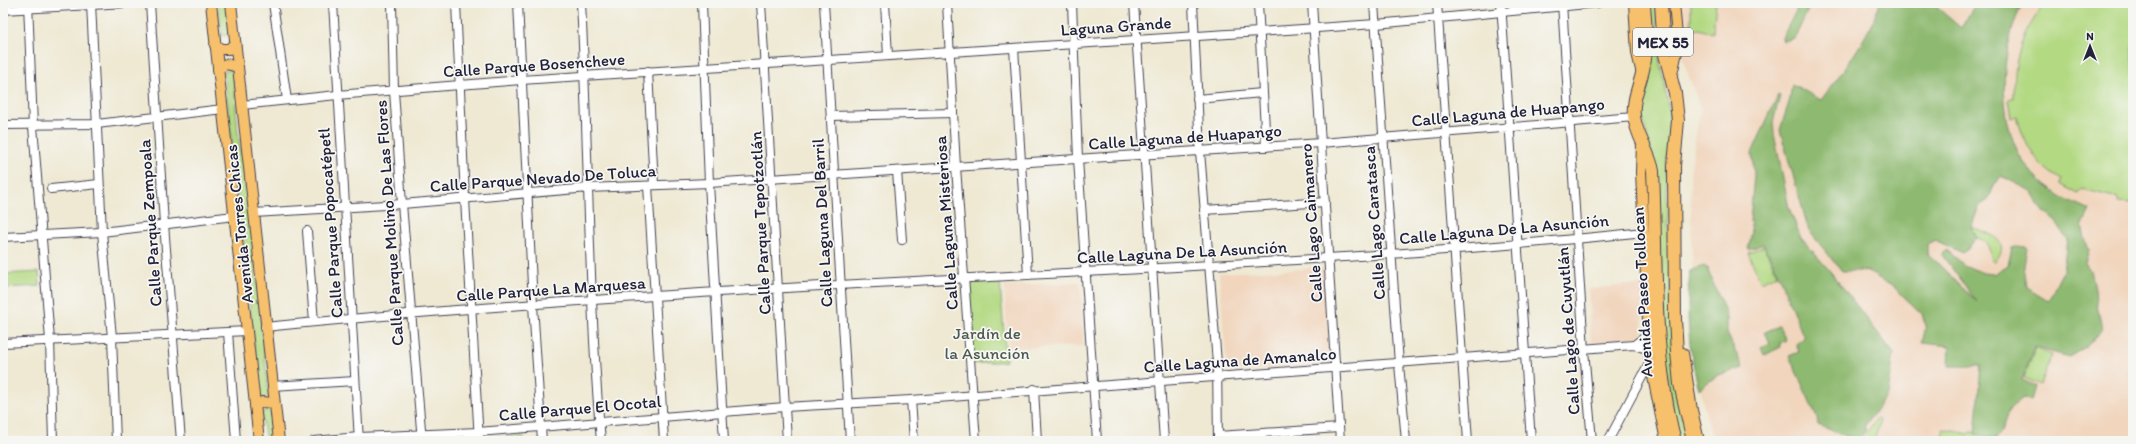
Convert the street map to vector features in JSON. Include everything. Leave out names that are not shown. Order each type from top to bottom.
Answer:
[{"type":"highway","name":"Avenida Paseo Tollocan","points":[[1644,3],[1646,49],[1642,75],[1634,100],[1634,117],[1642,143],[1650,157],[1653,171],[1660,345],[1660,396],[1675,441]]},
{"type":"highway","name":"Avenida Paseo Tollocan","points":[[1661,3],[1664,51],[1671,79],[1678,120],[1674,166],[1675,320],[1680,384],[1693,441]]},
{"type":"main road","name":"Avenida Torres Chicas","points":[[211,3],[258,441]]},
{"type":"main road","name":"Avenida Torres Chicas","points":[[231,3],[265,327],[279,441]]},
{"type":"main road","points":[[1634,3],[1637,53],[1642,75]]},
{"type":"main road","points":[[1671,79],[1678,47],[1674,3]]},
{"type":"main road","points":[[215,46],[229,49],[235,43]]},
{"type":"main road","points":[[218,69],[226,64],[238,66]]},
{"type":"main road","name":"Avenida Paseo Tollocan","points":[[1642,143],[1641,160],[1650,362],[1660,396],[1666,441]]},
{"type":"main road","name":"Avenida Paseo Tollocan","points":[[1676,144],[1679,176],[1680,323],[1684,361],[1699,441]]},
{"type":"main road","points":[[255,406],[262,402],[274,403]]},
{"type":"street","points":[[3,10],[28,6],[126,3]]},
{"type":"street","name":"Calle Parque Zempoala","points":[[150,3],[164,224],[181,441]]},
{"type":"street","points":[[273,3],[287,100]]},
{"type":"street","name":"Calle Parque Popocatépetl","points":[[333,3],[337,95],[359,439]]},
{"type":"street","name":"Calle Parque Molino De Las Flores","points":[[392,3],[394,91],[422,438]]},
{"type":"street","points":[[456,3],[464,198],[479,441]]},
{"type":"street","points":[[518,3],[533,305],[542,441]]},
{"type":"street","points":[[581,3],[585,75],[592,300],[601,441]]},
{"type":"street","points":[[702,3],[709,183],[724,441]]},
{"type":"street","name":"Calle Parque Tepotzotlán","points":[[761,3],[787,441]]},
{"type":"street","name":"Calle Laguna Del Barril","points":[[824,3],[850,441]]},
{"type":"street","points":[[886,3],[888,56]]},
{"type":"street","name":"Calle Laguna Misteriosa","points":[[947,3],[956,167],[976,441]]},
{"type":"street","points":[[1072,3],[1078,159],[1087,272],[1097,441]]},
{"type":"street","points":[[1134,3],[1164,441]]},
{"type":"street","points":[[1193,3],[1196,99],[1208,266],[1217,363],[1218,439],[1339,428]]},
{"type":"street","points":[[1258,3],[1266,147]]},
{"type":"street","name":"Calle Lago Caimanero","points":[[1312,3],[1340,441]]},
{"type":"street","name":"Calle Lago Caratasca","points":[[1374,3],[1399,364],[1406,441]]},
{"type":"street","points":[[1437,3],[1468,441]]},
{"type":"street","points":[[1501,3],[1531,441]]},
{"type":"street","name":"Laguna Grande","points":[[828,60],[1376,24],[1562,5],[1598,3]]},
{"type":"street","points":[[91,4],[99,184],[112,337],[116,441]]},
{"type":"street","name":"Calle Lago de Cuyutlán","points":[[1562,5],[1576,239],[1592,441]]},
{"type":"street","points":[[28,6],[33,126],[50,340],[53,441]]},
{"type":"street","points":[[1014,48],[1028,275]]},
{"type":"street","name":"Calle Parque Bosencheve","points":[[242,105],[337,95],[585,75],[828,60]]},
{"type":"street","points":[[648,71],[655,296],[661,416],[664,441]]},
{"type":"street","points":[[1196,99],[1262,93]]},
{"type":"street","points":[[3,125],[33,126],[97,124],[158,118],[223,109]]},
{"type":"street","points":[[831,116],[953,112]]},
{"type":"street","name":"Calle Laguna de Huapango","points":[[834,175],[1078,159],[1144,153],[1200,151],[1383,139],[1509,126],[1634,117]]},
{"type":"street","points":[[897,171],[902,240]]},
{"type":"street","name":"Calle Parque Nevado De Toluca","points":[[254,212],[402,204],[589,188],[709,183],[834,175]]},
{"type":"street","points":[[51,189],[99,184]]},
{"type":"street","points":[[1204,210],[1325,202]]},
{"type":"street","points":[[3,237],[102,232],[234,216]]},
{"type":"street","points":[[307,231],[314,322]]},
{"type":"street","name":"Calle Laguna De La Asunción","points":[[840,286],[1329,259],[1644,232]]},
{"type":"street","name":"Calle Parque La Marquesa","points":[[265,327],[592,300],[840,286]]},
{"type":"street","points":[[3,343],[247,331]]},
{"type":"street","points":[[228,332],[236,441]]},
{"type":"street","points":[[1634,345],[1649,334]]},
{"type":"street","name":"Calle Laguna de Amanalco","points":[[848,404],[1034,389],[1160,382],[1336,369],[1634,345],[1650,350]]},
{"type":"street","points":[[1608,441],[1650,362]]},
{"type":"street","points":[[272,386],[355,381]]},
{"type":"street","points":[[1034,389],[1037,441]]},
{"type":"street","points":[[911,400],[914,441]]},
{"type":"street","name":"Calle Parque El Ocotal","points":[[314,441],[422,438],[722,411],[785,406],[848,404]]},
{"type":"shaded area","points":[[1679,3],[2133,3],[2133,441],[1713,441],[1703,403],[1694,341],[1690,174],[1700,108],[1680,51]]},
{"type":"shaded area","points":[[1323,268],[1331,365],[1227,371],[1219,273]]},
{"type":"shaded area","points":[[1080,282],[1084,346],[1008,348],[1004,286]]},
{"type":"shaded area","points":[[1642,285],[1643,334],[1633,339],[1591,343],[1588,289]]},
{"type":"green space","points":[[218,3],[228,3],[231,35],[222,36]]},
{"type":"green space","points":[[1647,3],[1656,3],[1658,53],[1670,112],[1666,167],[1673,353],[1681,416],[1688,441],[1678,441],[1667,378],[1654,163],[1641,112],[1649,56]]},
{"type":"green space","points":[[1691,3],[1716,3],[1713,33],[1691,27]]},
{"type":"green space","points":[[1800,3],[1811,3],[1795,38],[1783,41],[1782,38]]},
{"type":"green space","points":[[1880,3],[1932,3],[1961,28],[1976,3],[2023,3],[2015,22],[2005,67],[2004,91],[2012,137],[2021,157],[2039,180],[2060,195],[2090,210],[2082,227],[2089,251],[2085,263],[2090,270],[2102,329],[2087,346],[2069,357],[2034,347],[2022,380],[2035,386],[2031,401],[2023,398],[2009,409],[2001,432],[1996,438],[1975,434],[1981,366],[1949,366],[1950,346],[1922,343],[1926,326],[1922,314],[1895,288],[1867,271],[1842,271],[1809,231],[1780,130],[1790,99],[1792,84],[1821,100],[1855,54],[1875,17]],"holes":[[[2001,176],[2031,191],[2044,212],[2056,222],[2067,240],[2063,271],[2048,301],[2027,288],[2024,265],[2027,247],[2016,246],[2012,248],[2008,265],[1994,274],[1983,273],[1964,265],[1947,250],[1942,255],[1977,302],[1927,253],[1927,244],[1935,240],[1963,253],[1977,238],[1971,228],[1979,206],[1988,200],[1994,186]]]},
{"type":"green space","points":[[2045,3],[2133,3],[2133,204],[2118,203],[2118,198],[2082,189],[2078,194],[2060,184],[2062,180],[2045,168],[2032,153],[2023,136],[2017,116],[2012,117],[2009,100],[2014,98],[2017,58],[2024,37],[2036,15]]},
{"type":"green space","points":[[233,69],[238,133],[251,222],[269,397],[260,399],[224,71]]},
{"type":"green space","points":[[1778,95],[1780,96],[1773,122],[1774,134],[1789,208],[1801,238],[1830,271],[1894,354],[1888,393],[1864,427],[1866,430],[1858,441],[1850,441],[1851,438],[1818,425],[1817,417],[1789,356],[1799,352],[1796,344],[1804,338],[1773,262],[1763,244],[1748,250],[1752,231],[1750,221],[1754,175],[1752,153]]},
{"type":"green space","points":[[1971,228],[1985,232],[1997,239],[2001,249],[1994,262],[1985,242],[1977,238]]},
{"type":"green space","points":[[1764,246],[1777,274],[1761,282],[1748,253]]},
{"type":"green space","points":[[1704,266],[1707,268],[1727,317],[1727,333],[1743,368],[1718,375],[1699,389],[1690,345],[1688,301],[1690,271]]},
{"type":"green space","points":[[39,272],[40,286],[3,288],[3,274]]},
{"type":"green space","name":"Jardín de la Asunción","points":[[1000,281],[1006,361],[971,364],[967,306],[969,282]]},
{"type":"green space","points":[[1779,326],[1786,340],[1780,343],[1781,347],[1764,355],[1761,347],[1770,343],[1765,332]]},
{"type":"green space","points":[[2035,348],[2052,355],[2040,385],[2024,378]]},
{"type":"green space","points":[[270,409],[275,441],[266,441],[261,413]]},
{"type":"green space","points":[[1877,418],[1880,422],[1874,441],[1861,441]]},
{"type":"green space","points":[[1943,429],[1969,434],[1971,432],[1996,438],[1994,441],[1951,441],[1944,437]]},
{"type":"green space","points":[[523,436],[524,441],[486,441],[486,438]]}]
